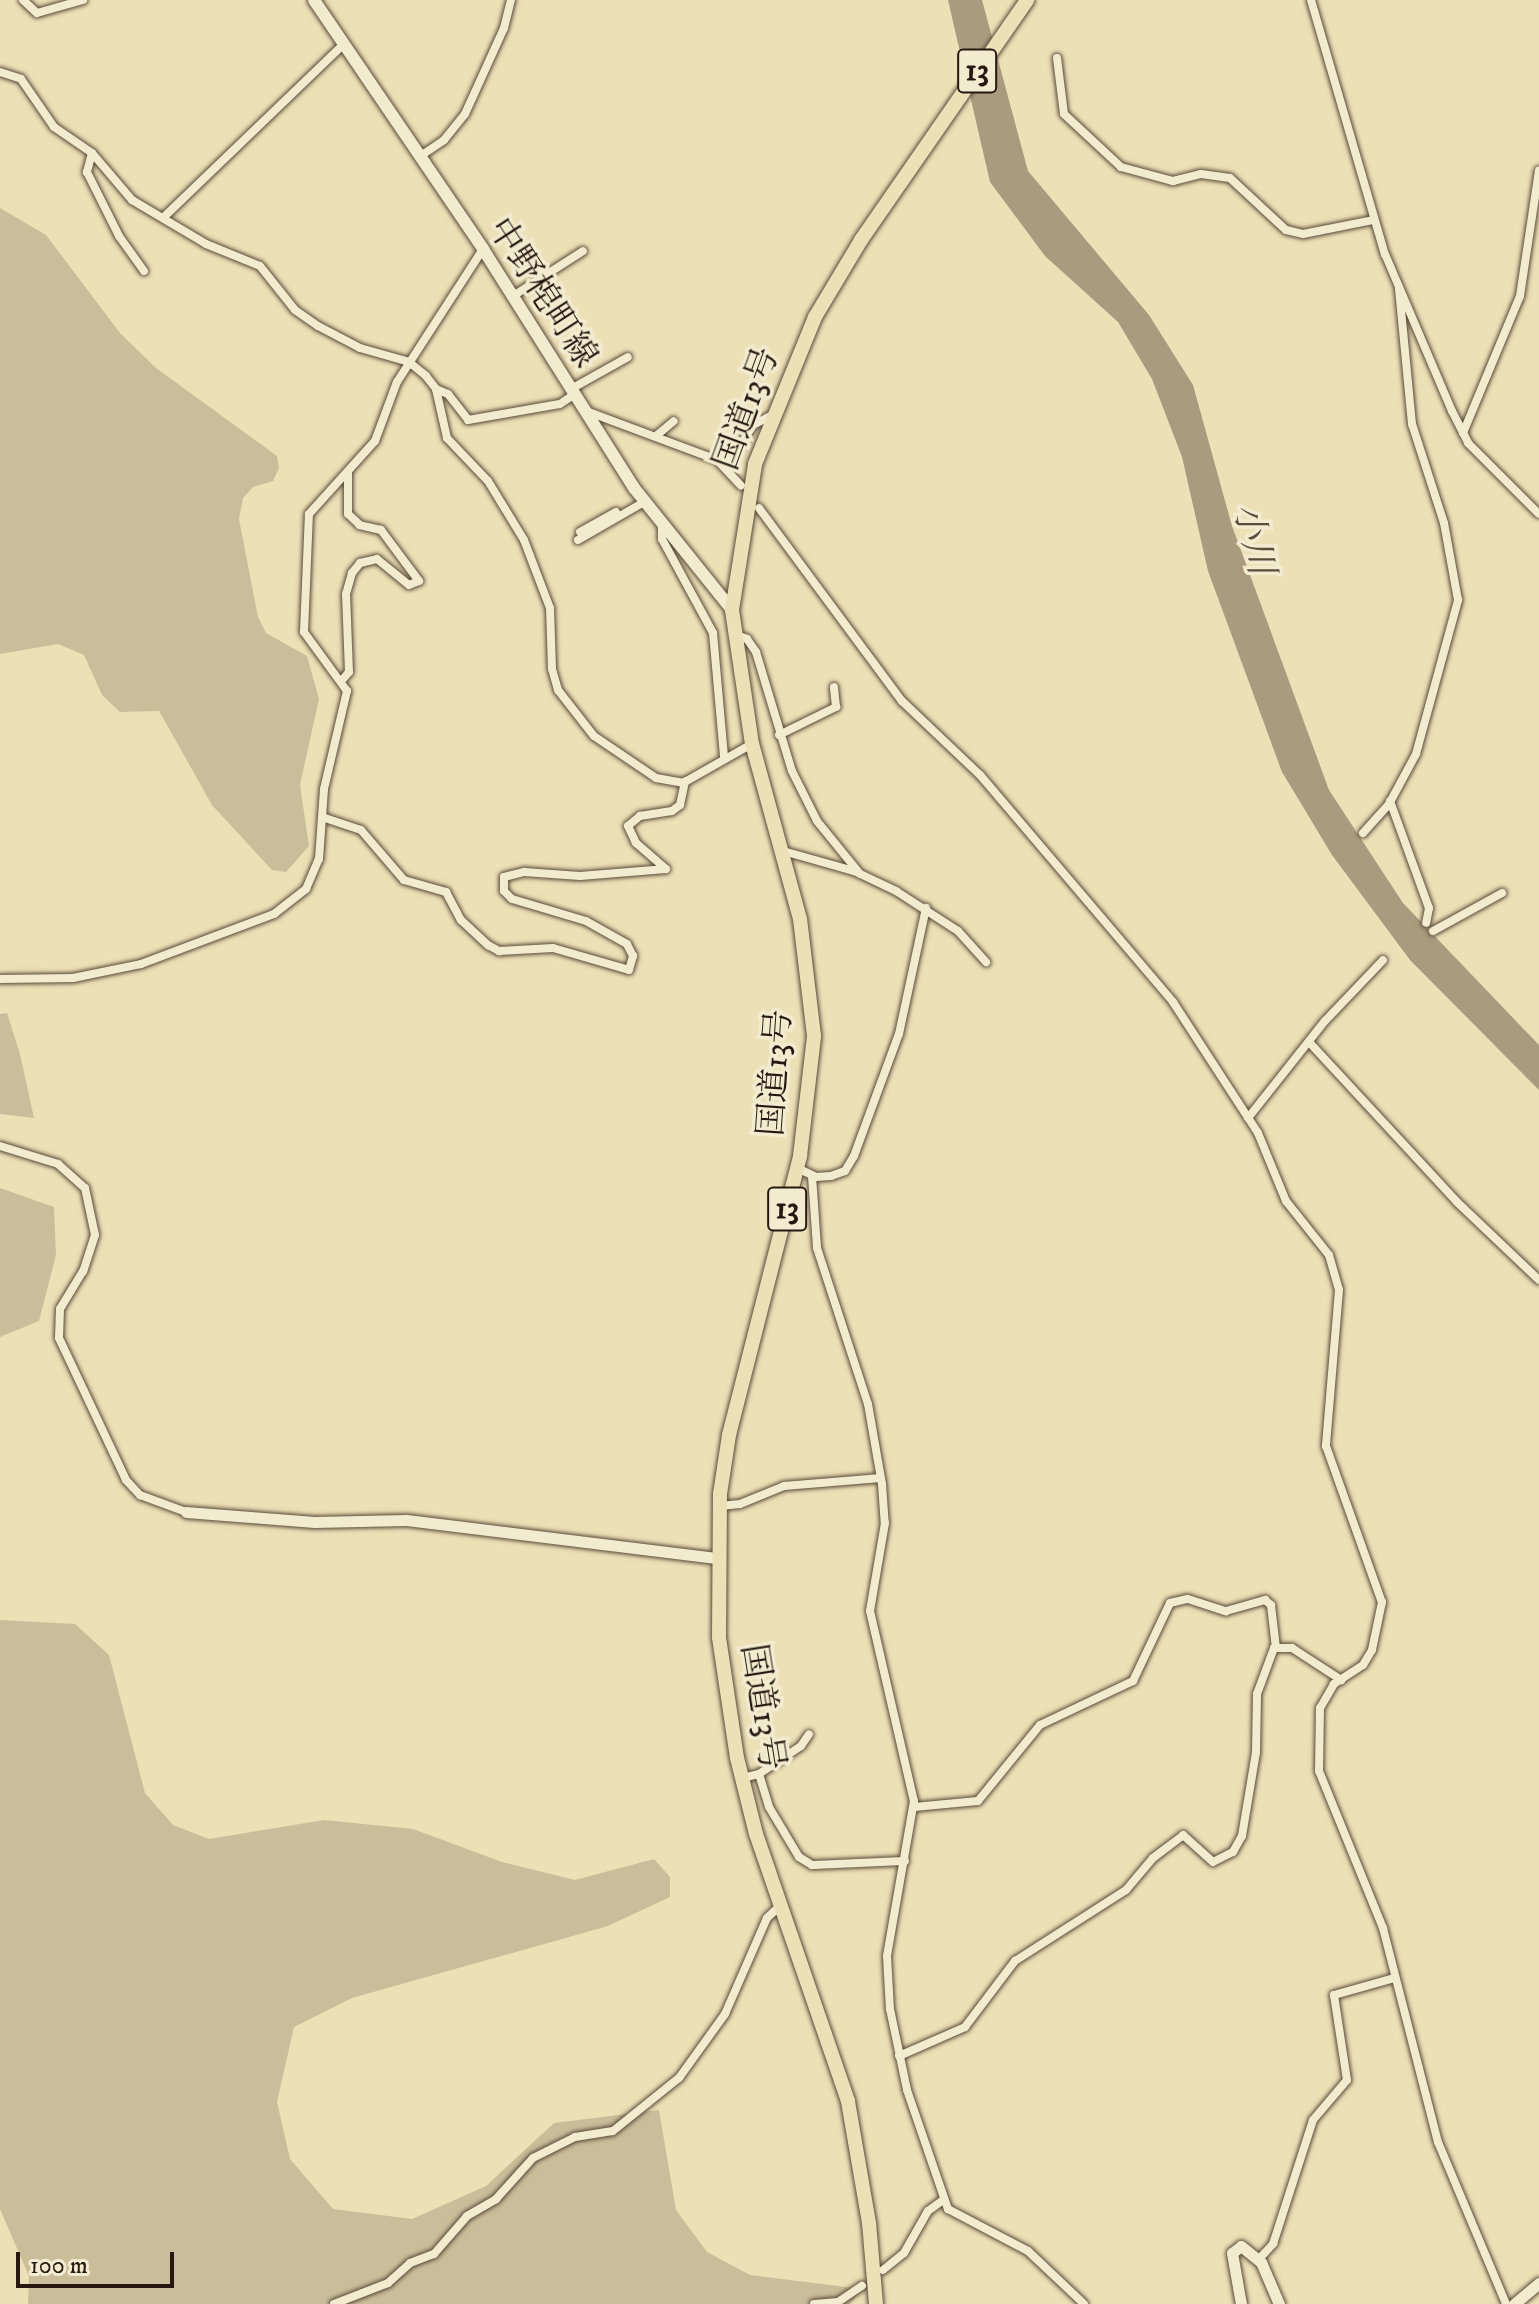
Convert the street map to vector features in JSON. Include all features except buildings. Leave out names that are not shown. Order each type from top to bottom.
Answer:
[{"type":"highway","name":"国道13号","points":[[876,2304],[869,2223],[848,2101],[781,1905],[742,1778],[725,1693],[717,1558],[729,1435],[797,1168],[814,1036],[810,974],[783,851],[752,744],[732,610],[750,484],[771,416],[815,317],[927,143],[1027,0]]},
{"type":"main road","name":"中野梍町線","points":[[314,0],[483,249],[643,500],[732,610]]},
{"type":"street","points":[[23,0],[37,13],[83,0]]},
{"type":"street","points":[[419,157],[444,140],[465,114],[504,28],[511,0]]},
{"type":"street","points":[[1311,0],[1346,108],[1373,220],[1399,288],[1463,433],[1539,514]]},
{"type":"street","points":[[165,216],[344,44]]},
{"type":"street","points":[[1057,58],[1064,114],[1121,167],[1153,179],[1173,181],[1201,174],[1230,178],[1286,230],[1303,234],[1373,220]]},
{"type":"street","points":[[0,72],[16,74],[54,127],[92,153],[132,200],[165,216],[206,244],[260,266],[295,310],[318,326],[360,348],[409,362],[436,389],[448,394],[468,420],[560,404],[573,391],[628,357]]},
{"type":"street","points":[[92,153],[87,172],[119,236],[144,271]]},
{"type":"street","points":[[1463,433],[1520,296],[1539,170]]},
{"type":"street","points":[[0,979],[112,972],[285,909],[315,870],[328,765],[346,701],[343,679],[307,639],[303,605],[309,514],[375,441],[409,362],[483,249]]},
{"type":"street","points":[[513,296],[583,251]]},
{"type":"street","points":[[1363,833],[1390,801],[1423,734],[1458,590],[1444,523],[1415,440],[1399,288]]},
{"type":"street","points":[[436,389],[447,438],[488,481],[534,562],[550,608],[552,669],[569,709],[594,736],[656,778],[685,782],[724,757],[752,744]]},
{"type":"street","points":[[585,411],[656,436],[726,468],[741,486]]},
{"type":"street","points":[[726,468],[753,425],[771,416]]},
{"type":"street","points":[[656,436],[674,421]]},
{"type":"street","points":[[343,679],[349,672],[346,594],[352,573],[360,563],[377,559],[409,585],[419,581],[381,530],[360,525],[348,514],[348,474]]},
{"type":"street","points":[[579,536],[643,500]]},
{"type":"street","points":[[759,508],[902,701],[980,775],[1162,988],[1248,1118],[1286,1201],[1329,1255],[1339,1290],[1326,1446],[1382,1602],[1372,1650],[1363,1665],[1341,1680],[1320,1708],[1319,1771],[1373,1903],[1438,2142],[1506,2304]]},
{"type":"street","points":[[662,525],[662,539],[713,633],[724,757]]},
{"type":"street","points":[[734,634],[747,639],[756,652],[779,735],[817,821],[860,874]]},
{"type":"street","points":[[779,735],[836,707],[834,687]]},
{"type":"street","points":[[322,817],[361,830],[404,880],[446,892],[461,920],[499,951],[553,948],[629,970],[633,956],[627,944],[586,921],[512,899],[504,891],[504,877],[524,872],[580,876],[666,869],[636,843],[628,826],[640,816],[672,811],[680,805],[685,782]]},
{"type":"street","points":[[1390,801],[1429,908],[1426,923]]},
{"type":"street","points":[[783,851],[860,874],[926,908],[958,931],[986,962]]},
{"type":"street","points":[[1433,931],[1502,893]]},
{"type":"street","points":[[797,1168],[812,1176],[845,1171],[860,1143],[899,1034],[926,908]]},
{"type":"street","points":[[1248,1118],[1309,1042],[1383,960]]},
{"type":"street","points":[[1309,1042],[1457,1202],[1539,1280]]},
{"type":"street","points":[[0,1146],[58,1164],[85,1188],[95,1235],[83,1271],[60,1309],[59,1338],[126,1480],[140,1495],[186,1512],[315,1522],[406,1520],[717,1558]]},
{"type":"street","points":[[812,1176],[817,1248],[868,1404],[881,1478],[885,1523],[870,1611],[914,1807],[886,1967],[899,2056],[942,2201],[948,2209],[1028,2251],[1084,2304]]},
{"type":"street","points":[[720,1506],[740,1504],[784,1486],[881,1478]]},
{"type":"street","points":[[899,2056],[965,2027],[1015,1961],[1126,1890],[1153,1858],[1183,1835],[1213,1862],[1233,1852],[1242,1836],[1256,1752],[1257,1694],[1276,1648],[1271,1605],[1265,1600],[1226,1611],[1188,1599],[1170,1603],[1133,1681],[1040,1725],[975,1803],[914,1807]]},
{"type":"street","points":[[1276,1648],[1292,1648],[1341,1680]]},
{"type":"street","points":[[742,1778],[759,1774],[801,1746],[809,1734]]},
{"type":"street","points":[[759,1774],[769,1807],[799,1857],[812,1865],[905,1861]]},
{"type":"street","points":[[334,2304],[388,2283],[416,2260],[434,2254],[467,2216],[496,2199],[533,2158],[575,2137],[613,2131],[679,2078],[725,2014],[767,1918],[781,1905]]},
{"type":"street","points":[[1259,2259],[1273,2244],[1313,2120],[1347,2080],[1334,1995],[1394,1978]]},
{"type":"street","points":[[883,2270],[904,2253],[928,2211],[942,2201]]},
{"type":"street","points":[[1241,2304],[1232,2253],[1245,2247],[1259,2259],[1279,2304]]},
{"type":"street","points":[[1514,2304],[1539,2283]]},
{"type":"street","points":[[814,2304],[838,2303],[862,2286]]},
{"type":"shaded area","points":[[948,0],[982,0],[1028,171],[1149,315],[1193,385],[1232,526],[1329,790],[1403,903],[1539,1045],[1539,1090],[1410,960],[1332,855],[1282,772],[1208,571],[1182,457],[1152,379],[1118,322],[1045,256],[990,182]]},
{"type":"shaded area","points":[[0,208],[46,235],[120,333],[156,368],[277,456],[279,468],[273,481],[253,487],[243,498],[239,519],[258,617],[266,633],[307,656],[319,699],[300,785],[309,846],[286,872],[272,870],[212,805],[159,711],[120,712],[102,695],[84,655],[58,644],[0,654]]},
{"type":"shaded area","points":[[7,1013],[34,1118],[0,1114],[0,1014]]},
{"type":"shaded area","points":[[0,1188],[54,1207],[56,1255],[39,1321],[0,1337]]},
{"type":"shaded area","points":[[0,1620],[75,1624],[109,1655],[145,1793],[173,1825],[209,1839],[324,1820],[413,1829],[502,1862],[575,1880],[654,1859],[670,1877],[670,1897],[608,1926],[352,1998],[294,2027],[277,2102],[290,2159],[333,2209],[412,2219],[486,2186],[554,2123],[659,2110],[676,2210],[707,2252],[750,2275],[862,2289],[850,2304],[28,2304],[29,2276],[0,2209]]},
{"type":"water label","name":"小川","points":[[1253,539]]}]
